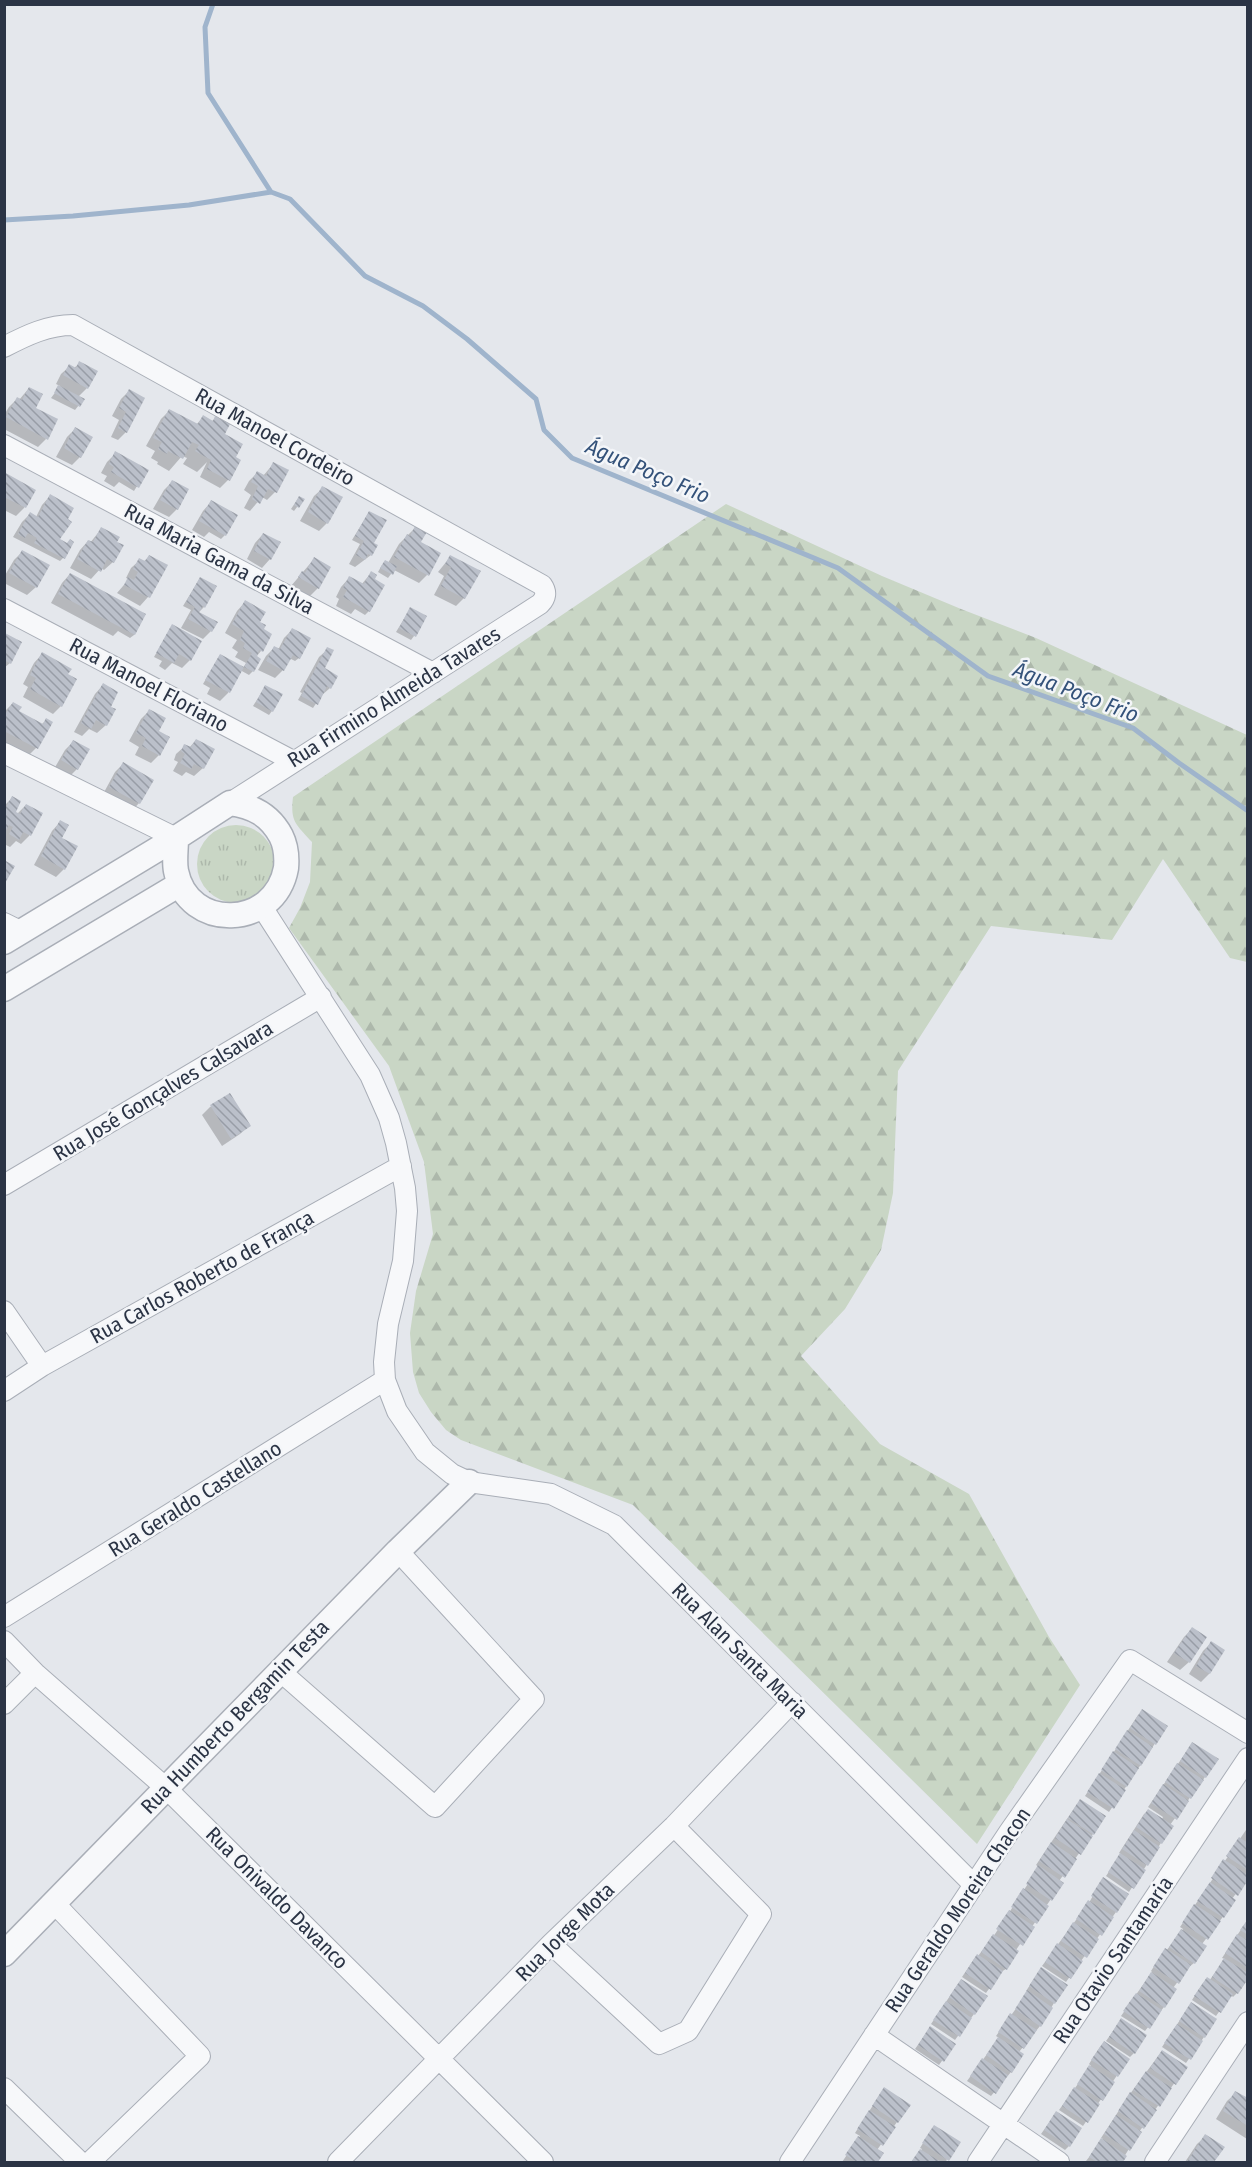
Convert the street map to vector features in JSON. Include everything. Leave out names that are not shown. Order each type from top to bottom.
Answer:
[{"type":"street","name":"Rua Manoel Cordeiro","points":[[4,347],[57,325],[74,325],[542,585]]},
{"type":"street","name":"Rua Maria Gama da Silva","points":[[4,445],[433,673]]},
{"type":"street","name":"Rua Firmino Almeida Tavares","points":[[10,932],[176,838],[540,604],[546,596],[542,585]]},
{"type":"street","name":"Rua Manoel Floriano","points":[[4,609],[293,761]]},
{"type":"street","points":[[4,753],[176,838],[175,869],[180,884],[191,900],[208,911],[227,916],[246,914],[262,906],[275,894],[284,878],[287,860],[284,843],[276,826],[264,814],[248,806],[230,803]]},
{"type":"street","points":[[4,989],[180,884]]},
{"type":"street","points":[[262,906],[360,1057],[389,1118],[401,1166],[407,1211],[403,1261],[387,1324],[385,1380],[397,1411],[425,1452],[452,1474],[469,1482]]},
{"type":"street","name":"Rua José Gonçalves Calsavara","points":[[4,1185],[321,997]]},
{"type":"street","name":"Rua Carlos Roberto de França","points":[[4,1391],[42,1366],[401,1166]]},
{"type":"street","points":[[4,1311],[42,1366]]},
{"type":"street","name":"Rua Geraldo Castellano","points":[[4,1617],[385,1380]]},
{"type":"street","name":"Rua Humberto Bergamin Testa","points":[[4,1954],[398,1551],[469,1482]]},
{"type":"street","name":"Rua Alan Santa Maria","points":[[469,1482],[551,1494],[614,1525],[974,1885]]},
{"type":"street","points":[[280,1671],[435,1807],[534,1699],[398,1551]]},
{"type":"street","name":"Rua Onivaldo Davanco","points":[[4,1641],[35,1673],[166,1788],[543,2163]]},
{"type":"street","name":"Rua Geraldo Moreira Chacon","points":[[790,2163],[974,1885],[1131,1660],[1248,1733]]},
{"type":"street","points":[[4,1704],[35,1673]]},
{"type":"street","name":"Rua Jorge Mota","points":[[338,2163],[551,1944],[674,1826],[792,1702]]},
{"type":"street","name":"Rua Otavio Santamaria","points":[[978,2163],[1248,1758]]},
{"type":"street","points":[[551,1944],[658,2044],[688,2031],[761,1914],[674,1826]]},
{"type":"street","points":[[54,1903],[200,2056],[90,2163]]},
{"type":"street","points":[[1155,2163],[1248,2022]]},
{"type":"street","points":[[874,2035],[1059,2163]]},
{"type":"street","points":[[4,2088],[80,2163]]},
{"type":"green space","points":[[726,504],[882,576],[1036,638],[1247,735],[1247,962],[1230,958],[1163,859],[1112,940],[991,926],[898,1071],[893,1193],[881,1250],[845,1309],[801,1356],[880,1444],[969,1494],[1049,1637],[1080,1685],[977,1844],[633,1505],[461,1440],[446,1430],[431,1412],[419,1393],[413,1372],[410,1333],[416,1291],[433,1234],[424,1162],[389,1066],[289,928],[310,882],[312,842],[295,822],[292,812],[293,797]]},
{"type":"green space","points":[[228,825],[244,825],[258,831],[269,842],[275,856],[275,872],[269,886],[258,897],[244,903],[228,903],[214,897],[203,886],[197,872],[197,856],[203,842],[214,831]]},
{"type":"building","points":[[79,361],[98,371],[88,389],[63,375],[69,364],[76,368]]},
{"type":"building","points":[[58,385],[85,399],[80,407],[54,393]]},
{"type":"building","points":[[29,387],[43,394],[36,408],[58,419],[48,440],[6,417],[17,397],[22,400]]},
{"type":"building","points":[[129,389],[145,398],[127,433],[118,428],[126,412],[119,408]]},
{"type":"building","points":[[169,409],[198,424],[203,415],[213,421],[215,416],[230,424],[225,434],[243,444],[236,457],[241,460],[230,481],[207,469],[211,460],[195,451],[199,445],[192,442],[183,459],[168,451],[167,454],[158,449],[162,442],[153,438]]},
{"type":"building","points":[[75,427],[93,437],[81,458],[64,448]]},
{"type":"building","points":[[115,451],[149,470],[139,488],[111,472],[114,467],[109,464]]},
{"type":"building","points":[[273,462],[289,470],[277,493],[268,489],[260,504],[252,499],[258,486],[251,482],[257,471],[266,476]]},
{"type":"building","points":[[4,472],[36,490],[26,508],[6,498],[4,501]]},
{"type":"building","points":[[172,480],[189,489],[178,510],[160,500]]},
{"type":"building","points":[[322,486],[343,497],[328,524],[308,512]]},
{"type":"building","points":[[50,494],[74,508],[68,519],[72,522],[60,539],[67,543],[70,539],[74,542],[65,559],[34,543],[37,538],[28,533],[25,538],[18,534],[30,512],[38,517]]},
{"type":"building","points":[[299,496],[305,499],[299,508],[294,505]]},
{"type":"building","points":[[211,500],[238,515],[226,536],[199,521]]},
{"type":"building","points":[[369,511],[387,520],[374,543],[378,545],[372,556],[368,554],[365,560],[356,555],[364,541],[355,536]]},
{"type":"building","points":[[416,524],[428,530],[421,542],[441,553],[429,576],[394,557],[407,534],[410,536]]},
{"type":"building","points":[[101,527],[120,537],[117,542],[124,545],[114,563],[107,559],[101,572],[77,559],[88,540],[93,542]]},
{"type":"building","points":[[263,533],[281,542],[271,560],[254,551]]},
{"type":"building","points":[[22,550],[50,565],[37,588],[9,573]]},
{"type":"building","points":[[149,555],[168,565],[150,598],[124,585],[128,577],[134,580],[138,572],[133,569],[139,558],[145,561]]},
{"type":"building","points":[[450,555],[481,571],[465,599],[441,586],[451,567],[445,564]]},
{"type":"building","points":[[314,557],[331,567],[319,589],[298,577],[302,571],[305,573]]},
{"type":"building","points":[[385,560],[397,566],[393,575],[380,568]]},
{"type":"building","points":[[371,571],[377,575],[375,579],[385,585],[370,612],[343,597],[347,590],[343,588],[349,576],[364,584]]},
{"type":"building","points":[[70,573],[146,614],[135,635],[58,594]]},
{"type":"building","points":[[200,577],[217,586],[205,608],[203,606],[199,612],[218,622],[212,632],[188,619],[195,607],[186,602]]},
{"type":"building","points":[[245,600],[266,612],[260,622],[266,625],[264,629],[272,634],[263,652],[259,650],[257,656],[261,659],[254,672],[244,667],[252,653],[243,648],[245,643],[240,640],[244,631],[232,624]]},
{"type":"building","points":[[410,607],[427,616],[416,637],[399,628]]},
{"type":"building","points":[[172,624],[202,641],[191,661],[179,654],[174,663],[156,653]]},
{"type":"building","points":[[292,628],[311,638],[300,659],[293,655],[284,671],[266,661],[274,646],[280,649]]},
{"type":"building","points":[[5,633],[22,642],[11,664],[4,660]]},
{"type":"building","points":[[327,647],[334,650],[325,668],[338,676],[331,689],[327,686],[318,705],[301,696]]},
{"type":"building","points":[[42,652],[72,669],[68,674],[77,679],[62,707],[30,689],[36,678],[30,675]]},
{"type":"building","points":[[220,654],[244,667],[230,693],[205,680]]},
{"type":"building","points":[[103,683],[118,692],[111,707],[116,709],[107,726],[96,720],[91,729],[81,723]]},
{"type":"building","points":[[265,685],[283,694],[273,712],[256,702]]},
{"type":"building","points":[[13,702],[22,707],[19,711],[43,724],[46,718],[53,722],[38,749],[4,731],[4,716]]},
{"type":"building","points":[[149,709],[166,718],[159,731],[170,737],[160,756],[142,746],[146,738],[136,733]]},
{"type":"building","points":[[196,739],[215,749],[204,769],[194,764],[191,769],[180,763],[185,754],[181,751],[184,744],[191,747]]},
{"type":"building","points":[[73,740],[90,749],[78,770],[61,760]]},
{"type":"building","points":[[123,762],[154,780],[140,804],[109,787]]},
{"type":"building","points":[[12,796],[21,801],[16,812],[20,814],[26,804],[43,813],[31,836],[23,832],[19,840],[9,834],[13,827],[9,825],[5,832],[5,809]]},
{"type":"building","points":[[60,820],[69,825],[62,838],[78,846],[65,870],[41,856]]},
{"type":"building","points":[[4,860],[15,866],[4,885]]},
{"type":"building","points":[[230,1093],[251,1126],[231,1139],[210,1105]]},
{"type":"building","points":[[1192,1627],[1207,1637],[1190,1663],[1174,1653]]},
{"type":"building","points":[[1211,1641],[1225,1650],[1210,1674],[1196,1666]]},
{"type":"building","points":[[1142,1709],[1168,1726],[1156,1745],[1130,1728]]},
{"type":"building","points":[[1127,1730],[1153,1747],[1141,1766],[1115,1749]]},
{"type":"building","points":[[1192,1742],[1219,1759],[1206,1778],[1180,1761]]},
{"type":"building","points":[[1113,1751],[1139,1768],[1127,1787],[1101,1770]]},
{"type":"building","points":[[1177,1763],[1204,1780],[1191,1799],[1165,1782]]},
{"type":"building","points":[[1099,1773],[1126,1790],[1114,1809],[1087,1792]]},
{"type":"building","points":[[1163,1784],[1189,1801],[1177,1820],[1151,1803]]},
{"type":"building","points":[[1080,1799],[1106,1816],[1094,1835],[1068,1818]]},
{"type":"building","points":[[1148,1809],[1174,1826],[1162,1844],[1136,1827]]},
{"type":"building","points":[[1067,1819],[1093,1836],[1081,1855],[1055,1838]]},
{"type":"building","points":[[1134,1830],[1160,1847],[1148,1866],[1122,1849]]},
{"type":"building","points":[[1239,1837],[1248,1843],[1248,1870],[1226,1856]]},
{"type":"building","points":[[1051,1842],[1077,1859],[1065,1878],[1039,1861]]},
{"type":"building","points":[[1120,1853],[1146,1870],[1134,1889],[1108,1872]]},
{"type":"building","points":[[1223,1859],[1248,1875],[1248,1880],[1238,1896],[1211,1878]]},
{"type":"building","points":[[1038,1865],[1064,1883],[1052,1901],[1026,1884]]},
{"type":"building","points":[[1103,1877],[1129,1894],[1117,1913],[1091,1896]]},
{"type":"building","points":[[1210,1882],[1236,1900],[1224,1918],[1197,1901]]},
{"type":"building","points":[[1023,1888],[1049,1906],[1037,1924],[1011,1907]]},
{"type":"building","points":[[1088,1900],[1114,1917],[1102,1936],[1076,1919]]},
{"type":"building","points":[[1194,1904],[1221,1921],[1208,1940],[1182,1923]]},
{"type":"building","points":[[1009,1910],[1035,1927],[1023,1946],[996,1929]]},
{"type":"building","points":[[1248,1919],[1248,1935],[1240,1930]]},
{"type":"building","points":[[1073,1922],[1099,1939],[1087,1958],[1061,1941]]},
{"type":"building","points":[[1181,1929],[1207,1946],[1195,1964],[1169,1947]]},
{"type":"building","points":[[993,1934],[1019,1951],[1007,1970],[981,1952]]},
{"type":"building","points":[[1237,1934],[1248,1941],[1248,1968],[1225,1953]]},
{"type":"building","points":[[1057,1943],[1083,1961],[1071,1979],[1045,1962]]},
{"type":"building","points":[[1165,1948],[1191,1965],[1179,1984],[1153,1967]]},
{"type":"building","points":[[977,1954],[1003,1971],[991,1990],[965,1973]]},
{"type":"building","points":[[1224,1958],[1248,1973],[1248,1979],[1238,1994],[1212,1977]]},
{"type":"building","points":[[1041,1967],[1068,1985],[1055,2004],[1029,1986]]},
{"type":"building","points":[[1151,1972],[1177,1989],[1165,2008],[1139,1991]]},
{"type":"building","points":[[1207,1977],[1233,1994],[1221,2013],[1194,1996]]},
{"type":"building","points":[[961,1979],[988,1996],[975,2015],[949,1997]]},
{"type":"building","points":[[1027,1990],[1053,2008],[1041,2027],[1015,2009]]},
{"type":"building","points":[[1136,1993],[1162,2010],[1150,2029],[1123,2011]]},
{"type":"building","points":[[946,2001],[972,2018],[960,2037],[933,2020]]},
{"type":"building","points":[[1191,2002],[1217,2019],[1205,2038],[1179,2021]]},
{"type":"building","points":[[1010,2013],[1037,2030],[1024,2049],[998,2032]]},
{"type":"building","points":[[1121,2018],[1147,2035],[1135,2054],[1109,2037]]},
{"type":"building","points":[[1177,2024],[1203,2041],[1191,2060],[1164,2043]]},
{"type":"building","points":[[930,2026],[956,2044],[944,2062],[918,2045]]},
{"type":"building","points":[[998,2037],[1024,2054],[1012,2073],[986,2055]]},
{"type":"building","points":[[1104,2041],[1130,2059],[1118,2077],[1091,2060]]},
{"type":"building","points":[[1162,2050],[1188,2067],[1176,2085],[1150,2068]]},
{"type":"building","points":[[982,2058],[1008,2075],[996,2094],[970,2076]]},
{"type":"building","points":[[1089,2065],[1115,2082],[1103,2101],[1077,2084]]},
{"type":"building","points":[[1146,2071],[1172,2088],[1160,2107],[1133,2090]]},
{"type":"building","points":[[884,2087],[911,2105],[898,2123],[872,2106]]},
{"type":"building","points":[[1074,2087],[1100,2104],[1088,2123],[1062,2106]]},
{"type":"building","points":[[1235,2091],[1248,2098],[1248,2126],[1223,2111]]},
{"type":"building","points":[[1130,2092],[1157,2110],[1144,2129],[1118,2111]]},
{"type":"building","points":[[869,2110],[896,2127],[883,2146],[857,2129]]},
{"type":"building","points":[[1056,2111],[1082,2128],[1070,2147],[1044,2130]]},
{"type":"building","points":[[1116,2115],[1142,2132],[1130,2151],[1104,2134]]},
{"type":"building","points":[[934,2125],[961,2142],[949,2161],[922,2143]]},
{"type":"building","points":[[1205,2134],[1225,2147],[1214,2162],[1187,2162]]},
{"type":"building","points":[[858,2136],[884,2153],[878,2162],[857,2162],[845,2155]]},
{"type":"building","points":[[1101,2138],[1127,2156],[1123,2162],[1097,2162],[1089,2157]]},
{"type":"building","points":[[920,2149],[941,2162],[911,2162]]},
{"type":"waterway","name":"Água Poço Frio","points":[[213,4],[205,27],[208,93],[271,192],[290,199],[365,276],[423,306],[467,339],[536,399],[544,430],[572,458],[838,568],[988,676],[1133,728],[1248,811]]},
{"type":"waterway","points":[[4,220],[189,205],[271,192]]}]
